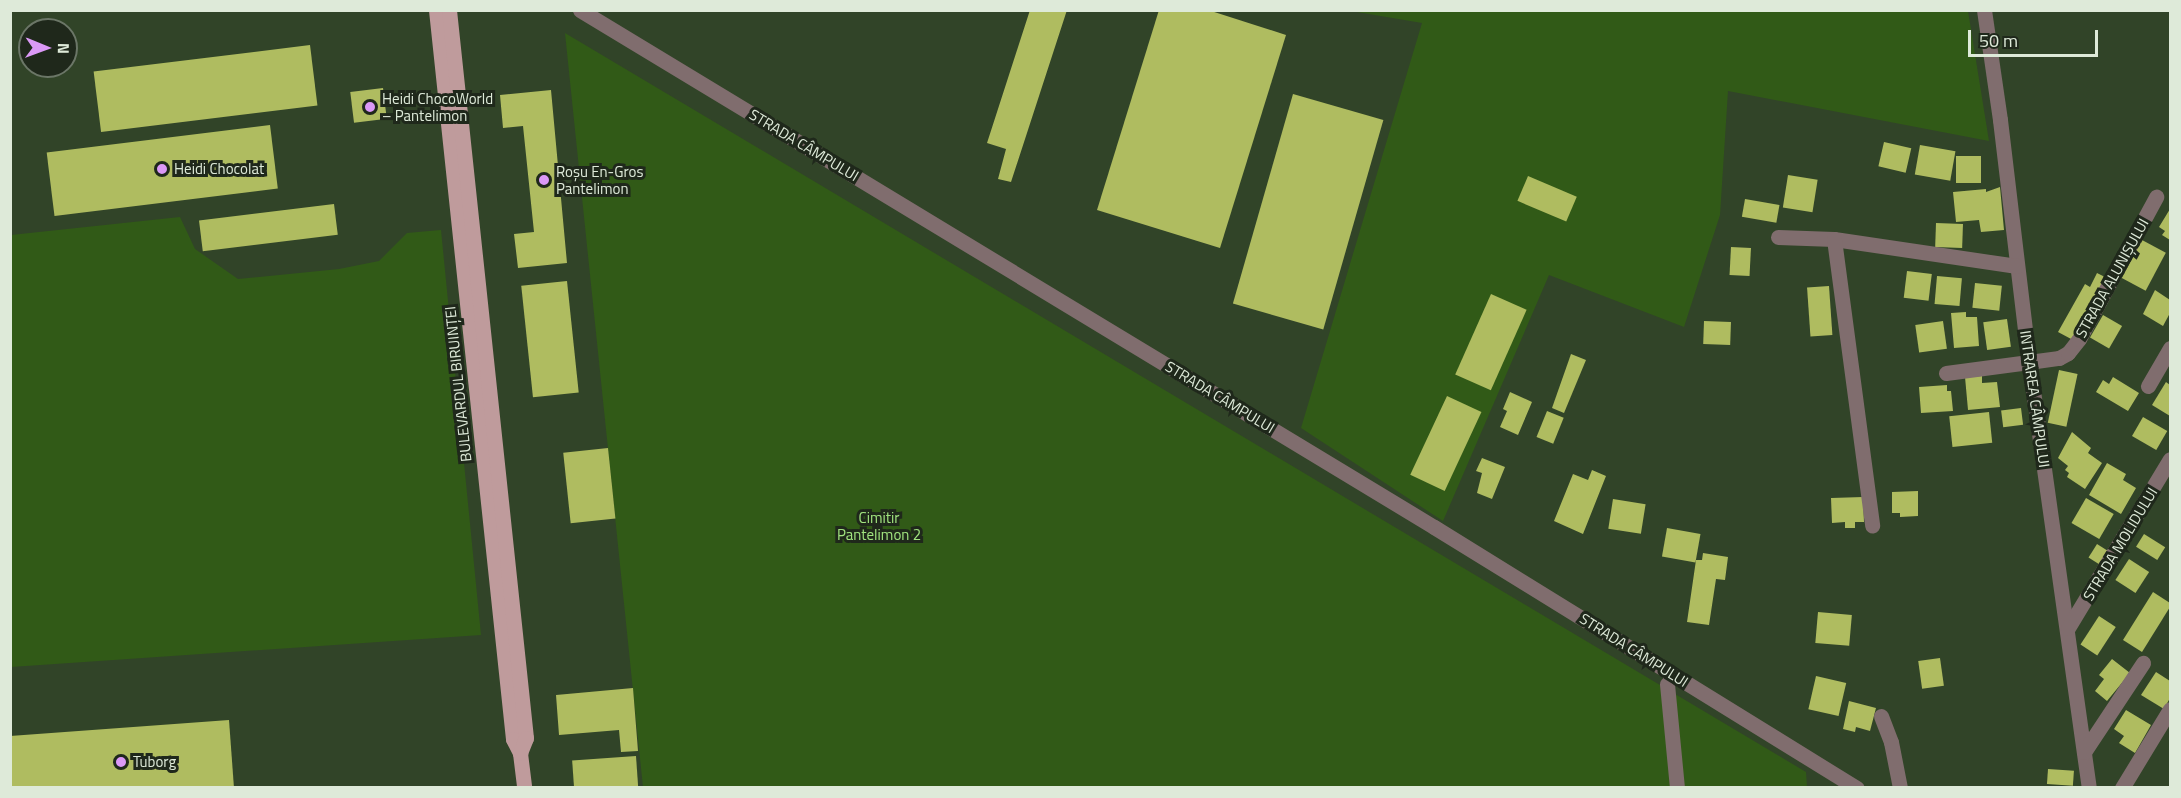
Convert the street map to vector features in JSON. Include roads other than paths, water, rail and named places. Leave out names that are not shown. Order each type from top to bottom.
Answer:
[{"type":"main road","name":"BULEVARDUL BIRUINȚEI","points":[[436,10],[513,739],[521,759]]},
{"type":"main road","name":"BULEVARDUL BIRUINȚEI","points":[[449,10],[526,738],[521,759],[522,788]]},
{"type":"street","name":"STRADA CÂMPULUI","points":[[580,10],[1404,509],[1857,788]]},
{"type":"street","name":"INTRAREA CÂMPULUI","points":[[1984,10],[2000,120],[2029,362],[2089,788]]},
{"type":"street","name":"STRADA ALUNIȘULUI","points":[[1946,373],[2059,358],[2074,348],[2156,197]]},
{"type":"street","points":[[1778,237],[1833,239],[2017,266]]},
{"type":"street","points":[[1833,239],[1872,525]]},
{"type":"street","points":[[2148,386],[2165,368],[2170,348]]},
{"type":"street","name":"STRADA MOLIDULUI","points":[[2068,628],[2170,459]]},
{"type":"street","points":[[2084,752],[2143,663]]},
{"type":"street","points":[[1667,684],[1677,788]]},
{"type":"street","points":[[2122,788],[2170,709]]},
{"type":"street","points":[[1881,716],[1899,770],[1900,788]]},
{"type":"street","points":[[521,759],[529,788]]},
{"type":"place","name":"Heidi ChocoWorld – Pantelimon","points":[[370,107]]},
{"type":"place","name":"Heidi Chocolat","points":[[162,169]]},
{"type":"place","name":"Roșu En-Gros Pantelimon","points":[[544,180]]},
{"type":"place","name":"Tuborg","points":[[121,762]]},
{"type":"park label","name":"Cimitir Pantelimon 2","points":[[879,526]]}]
